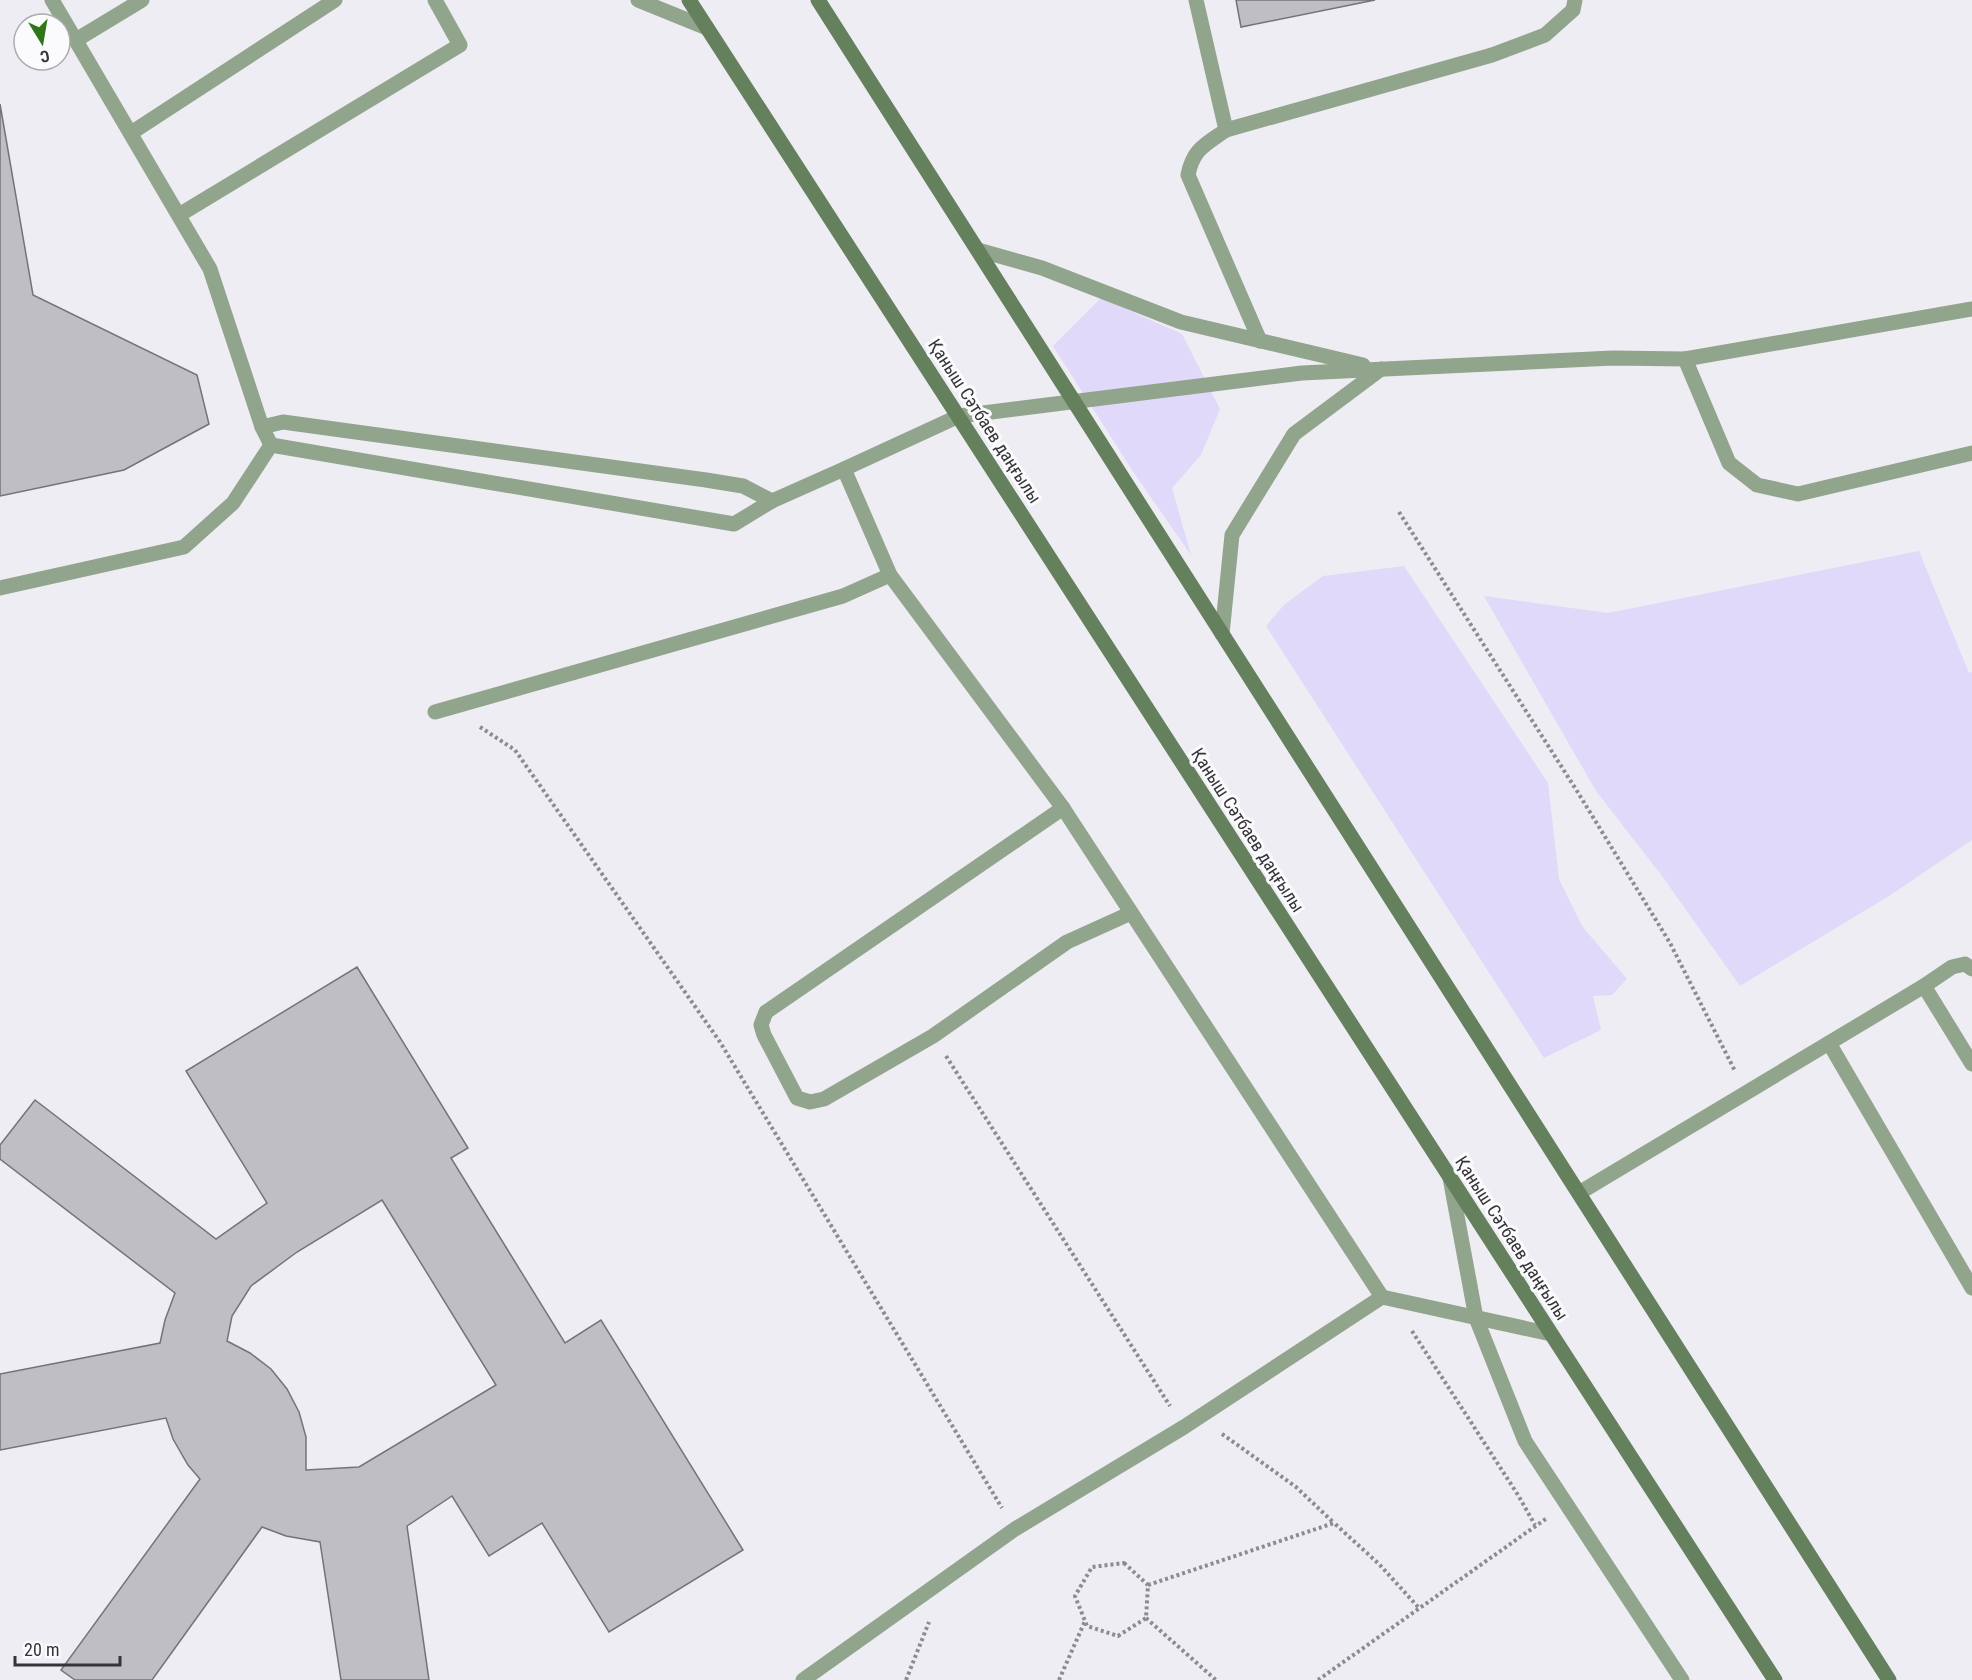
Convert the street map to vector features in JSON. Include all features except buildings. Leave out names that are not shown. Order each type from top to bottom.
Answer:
[{"type":"main road","name":"Қаныш Сәтбаев даңғылы","points":[[689,0],[1775,1680]]},
{"type":"main road","points":[[818,0],[1889,1680]]},
{"type":"lane","points":[[52,0],[210,269],[262,427],[271,445]]},
{"type":"lane","points":[[76,40],[142,0]]},
{"type":"lane","points":[[131,133],[335,0]]},
{"type":"lane","points":[[179,215],[460,45],[435,0]]},
{"type":"lane","points":[[638,0],[707,28]]},
{"type":"lane","points":[[1196,0],[1226,130]]},
{"type":"lane","points":[[1260,341],[1188,175],[1191,162],[1198,149],[1226,130],[1492,55],[1545,35],[1573,10],[1575,0]]},
{"type":"lane","points":[[978,250],[1042,268],[1181,322],[1381,369]]},
{"type":"lane","points":[[271,445],[734,524],[772,501],[959,417],[1302,373],[1613,358],[1685,359],[1972,309]]},
{"type":"lane","points":[[1685,359],[1729,463],[1756,485],[1798,494],[1972,453]]},
{"type":"lane","points":[[1222,634],[1232,535],[1294,434],[1381,369]]},
{"type":"lane","points":[[262,427],[284,422],[743,486],[772,501]]},
{"type":"lane","points":[[0,588],[184,547],[233,502],[271,445]]},
{"type":"lane","points":[[844,469],[890,575],[1063,808],[1382,1298],[1551,1334]]},
{"type":"lane","points":[[435,712],[843,596],[890,575]]},
{"type":"lane","points":[[1063,808],[766,1012],[761,1024],[764,1035],[797,1098],[810,1102],[824,1099],[933,1036],[1066,942],[1131,912]]},
{"type":"lane","points":[[1579,1193],[1952,967],[1965,964],[1972,969]]},
{"type":"lane","points":[[1924,986],[1972,1065]]},
{"type":"lane","points":[[1829,1043],[1972,1288]]},
{"type":"lane","points":[[1450,1178],[1476,1318],[1526,1441],[1682,1680]]},
{"type":"lane","points":[[803,1680],[1015,1529],[1184,1427],[1382,1298]]},
{"type":"path","points":[[1399,512],[1670,943],[1720,1044],[1747,1092]]},
{"type":"path","points":[[451,708],[515,750],[720,1042],[1015,1529]]},
{"type":"path","points":[[933,1036],[1184,1427]]},
{"type":"path","points":[[1407,1324],[1518,1494],[1535,1525]]},
{"type":"path","points":[[1221,1434],[1296,1487],[1379,1564],[1419,1608]]},
{"type":"path","points":[[1318,1680],[1535,1525],[1569,1507]]},
{"type":"path","points":[[1148,1585],[1334,1522]]},
{"type":"path","points":[[1146,1618],[1118,1636],[1087,1626],[1075,1596],[1092,1567],[1124,1563],[1148,1585]]},
{"type":"path","points":[[1146,1618],[1148,1585]]},
{"type":"path","points":[[906,1680],[931,1618]]},
{"type":"path","points":[[1146,1618],[1216,1680]]},
{"type":"path","points":[[1059,1680],[1085,1621]]},
{"type":"shaded area","points":[[1101,298],[1182,334],[1220,409],[1201,455],[1172,488],[1191,555],[1134,473],[1053,346]]},
{"type":"shaded area","points":[[1919,551],[1969,673],[1972,672],[1972,840],[1889,896],[1740,986],[1662,876],[1596,791],[1484,596],[1608,613]]},
{"type":"shaded area","points":[[1404,566],[1548,783],[1559,879],[1582,926],[1627,979],[1612,995],[1593,996],[1601,1030],[1544,1058],[1266,626],[1285,604],[1323,576]]}]
